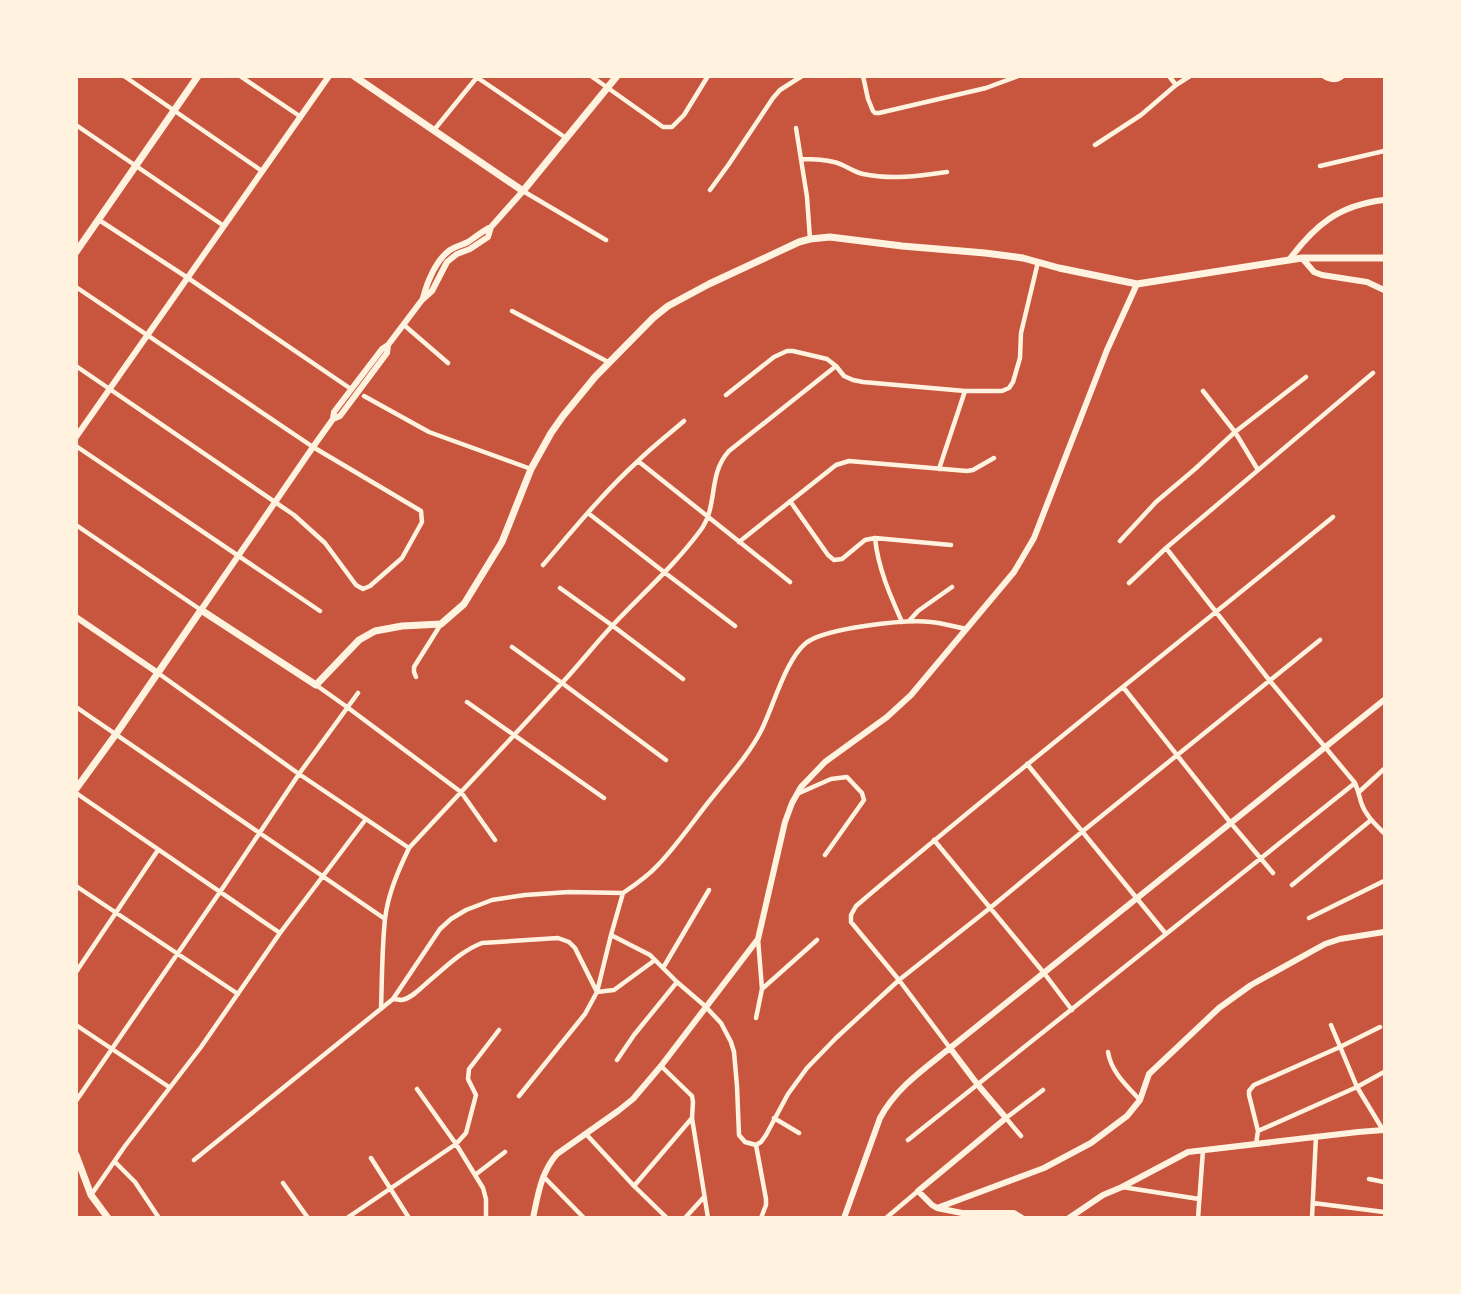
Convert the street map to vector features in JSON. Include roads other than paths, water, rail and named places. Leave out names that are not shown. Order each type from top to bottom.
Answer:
[{"type":"main road","points":[[76,252],[198,76]]},
{"type":"main road","points":[[354,76],[523,191],[617,76]]},
{"type":"main road","points":[[76,791],[201,610],[316,685],[359,640],[375,631],[402,626],[441,624],[464,604],[502,542],[531,469],[546,440],[562,416],[595,377],[668,306],[799,242],[830,237],[985,253],[1023,258],[1137,284],[1302,258],[1384,258]]},
{"type":"main road","points":[[76,1155],[91,1195],[108,1218]]},
{"type":"street","points":[[124,76],[262,171]]},
{"type":"street","points":[[240,76],[301,117]]},
{"type":"street","points":[[76,437],[329,76]]},
{"type":"street","points":[[591,76],[663,127],[672,128],[684,115],[708,76]]},
{"type":"street","points":[[710,190],[773,98],[780,90],[802,76]]},
{"type":"street","points":[[863,76],[868,99],[875,113],[986,88],[1018,76]]},
{"type":"street","points":[[1169,76],[1176,85]]},
{"type":"street","points":[[1095,145],[1141,115],[1190,76]]},
{"type":"street","points":[[1323,76],[1332,81],[1343,76]]},
{"type":"street","points":[[434,130],[476,77],[566,138]]},
{"type":"street","points":[[76,125],[224,226]]},
{"type":"street","points":[[796,128],[807,197],[810,239]]},
{"type":"street","points":[[1320,166],[1384,151]]},
{"type":"street","points":[[801,159],[832,161],[867,175],[894,177],[947,172]]},
{"type":"street","points":[[76,525],[201,610],[333,419],[334,412],[422,300],[426,286],[445,254],[491,227],[523,191],[606,240]]},
{"type":"street","points":[[1289,260],[1301,244],[1332,216],[1370,201],[1384,200]]},
{"type":"street","points":[[99,220],[351,389]]},
{"type":"street","points":[[1302,258],[1314,272],[1367,282],[1384,290]]},
{"type":"street","points":[[726,395],[774,357],[787,351],[827,359],[844,376],[863,382],[1002,392],[1013,382],[1020,358],[1021,333],[1038,262]]},
{"type":"street","points":[[756,1018],[762,989],[758,939],[785,822],[801,787],[825,762],[887,717],[911,695],[1014,572],[1034,538],[1107,350],[1137,284]]},
{"type":"street","points":[[76,287],[313,447],[421,511],[422,522],[402,558],[370,586],[363,589],[356,585],[326,543],[294,514],[76,366]]},
{"type":"street","points":[[512,311],[610,363]]},
{"type":"street","points":[[404,325],[448,363]]},
{"type":"street","points":[[333,419],[340,416],[387,353],[388,345]]},
{"type":"street","points":[[381,1009],[385,919],[393,885],[409,849],[700,531],[708,516],[716,473],[723,457],[836,366]]},
{"type":"street","points":[[1129,583],[1166,548],[1373,373]]},
{"type":"street","points":[[1120,540],[1156,502],[1235,432],[1306,377]]},
{"type":"street","points":[[939,469],[965,391]]},
{"type":"street","points":[[1203,392],[1235,432],[1258,470]]},
{"type":"street","points":[[364,396],[429,432],[531,469]]},
{"type":"street","points":[[543,565],[588,513],[638,461],[684,421]]},
{"type":"street","points":[[76,446],[320,611]]},
{"type":"street","points":[[739,542],[836,465],[849,460],[960,471],[973,470],[994,459]]},
{"type":"street","points":[[638,461],[790,582]]},
{"type":"street","points":[[790,501],[828,555],[834,560],[842,559],[866,540],[875,538],[951,545]]},
{"type":"street","points":[[588,513],[735,626]]},
{"type":"street","points":[[1021,1136],[978,1085],[851,922],[851,915],[856,906],[934,840],[1333,517]]},
{"type":"street","points":[[875,538],[876,552],[887,589],[902,622]]},
{"type":"street","points":[[1166,548],[1270,681],[1355,783],[1361,802],[1371,820],[1384,833]]},
{"type":"street","points":[[909,621],[918,611],[951,587]]},
{"type":"street","points":[[560,588],[683,679]]},
{"type":"street","points":[[76,617],[409,849]]},
{"type":"street","points":[[519,1096],[585,1014],[597,992],[623,894],[657,866],[742,761],[760,732],[794,658],[806,643],[823,634],[909,621],[933,622],[967,630]]},
{"type":"street","points":[[416,677],[414,667],[441,624]]},
{"type":"street","points":[[611,935],[645,952],[655,960],[721,1023],[734,1052],[739,1135],[745,1142],[756,1144],[761,1142],[798,1079],[807,1068],[898,980],[1320,640]]},
{"type":"street","points":[[512,647],[666,760]]},
{"type":"street","points":[[316,685],[461,792],[495,840]]},
{"type":"street","points":[[1123,687],[1273,873]]},
{"type":"street","points":[[76,1101],[299,774],[358,693]]},
{"type":"street","points":[[844,1218],[880,1118],[887,1105],[903,1087],[1384,700]]},
{"type":"street","points":[[467,702],[604,798]]},
{"type":"street","points":[[76,707],[385,919]]},
{"type":"street","points":[[1027,764],[1166,934]]},
{"type":"street","points":[[1359,792],[1384,769]]},
{"type":"street","points":[[798,794],[831,779],[847,777],[862,793],[864,800],[825,855]]},
{"type":"street","points":[[908,1140],[1355,783]]},
{"type":"street","points":[[76,791],[280,933]]},
{"type":"street","points":[[91,1195],[125,1146],[201,1047],[280,933],[366,819]]},
{"type":"street","points":[[1292,885],[1371,820]]},
{"type":"street","points":[[934,840],[1072,1010]]},
{"type":"street","points":[[76,972],[158,850]]},
{"type":"street","points":[[1309,918],[1384,881]]},
{"type":"street","points":[[76,886],[238,994]]},
{"type":"street","points":[[663,968],[709,890]]},
{"type":"street","points":[[194,1160],[393,999],[440,929],[451,919],[466,910],[492,900],[525,895],[569,892],[623,894]]},
{"type":"street","points":[[937,1208],[1044,1168],[1091,1143],[1127,1116],[1140,1100],[1149,1074],[1219,1008],[1251,985],[1325,944],[1340,939],[1384,932]]},
{"type":"street","points":[[393,999],[401,1000],[414,994],[468,948],[482,943],[558,938],[569,942],[575,948],[597,992]]},
{"type":"street","points":[[533,1218],[547,1166],[557,1154],[625,1106],[661,1066],[758,939]]},
{"type":"street","points":[[762,989],[817,940]]},
{"type":"street","points":[[597,992],[614,990],[655,960]]},
{"type":"street","points":[[617,1060],[677,982]]},
{"type":"street","points":[[76,1025],[170,1087]]},
{"type":"street","points":[[1068,1218],[1103,1195],[1188,1152],[1384,1130],[1382,1121],[1358,1087],[1331,1025]]},
{"type":"street","points":[[1256,1144],[1258,1131],[1249,1095],[1254,1085],[1380,1027]]},
{"type":"street","points":[[347,1218],[456,1144],[466,1133],[475,1100],[475,1090],[468,1075],[499,1030]]},
{"type":"street","points":[[1108,1052],[1118,1076],[1140,1100]]},
{"type":"street","points":[[661,1066],[692,1096],[692,1118],[708,1218]]},
{"type":"street","points":[[1258,1131],[1358,1087],[1384,1072]]},
{"type":"street","points":[[417,1089],[456,1144],[485,1193],[486,1218]]},
{"type":"street","points":[[886,1218],[1043,1090]]},
{"type":"street","points":[[634,1186],[692,1118]]},
{"type":"street","points":[[774,1118],[799,1133]]},
{"type":"street","points":[[586,1134],[667,1218]]},
{"type":"street","points":[[1312,1218],[1316,1136]]},
{"type":"street","points":[[756,1144],[766,1199],[761,1218]]},
{"type":"street","points":[[1198,1218],[1203,1150]]},
{"type":"street","points":[[475,1175],[505,1152]]},
{"type":"street","points":[[370,1158],[409,1218]]},
{"type":"street","points":[[115,1162],[132,1178],[159,1218]]},
{"type":"street","points":[[543,1176],[584,1218]]},
{"type":"street","points":[[1369,1179],[1384,1182]]},
{"type":"street","points":[[283,1183],[308,1218]]},
{"type":"street","points":[[1122,1187],[1199,1199]]},
{"type":"street","points":[[918,1191],[937,1208],[962,1213],[1014,1212],[1022,1218]]},
{"type":"street","points":[[684,1218],[704,1197]]},
{"type":"street","points":[[1313,1203],[1384,1212]]}]
